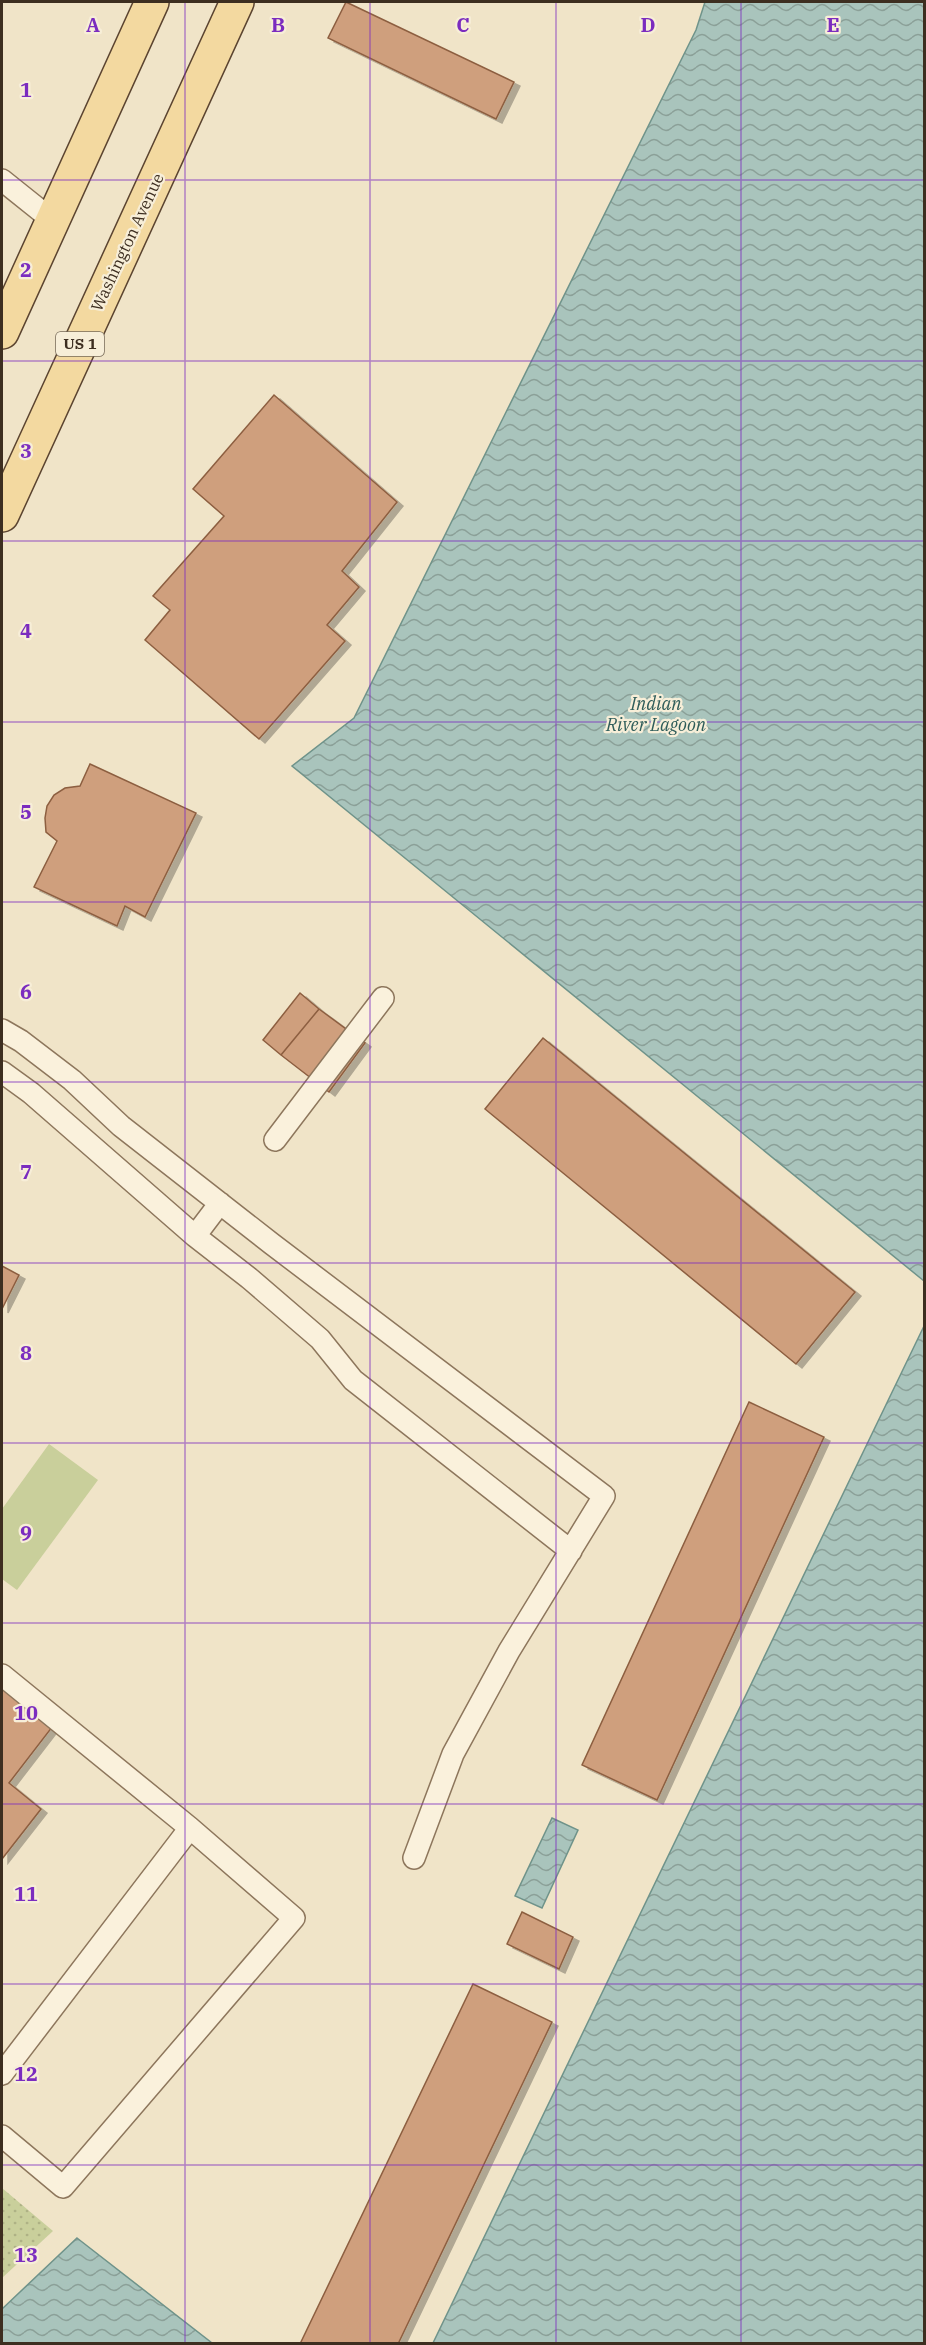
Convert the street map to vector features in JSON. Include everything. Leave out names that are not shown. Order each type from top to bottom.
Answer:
[{"type":"main road","points":[[2,332],[152,2]]},
{"type":"main road","name":"Washington Avenue","points":[[2,515],[237,2]]},
{"type":"lane","points":[[2,180],[52,220]]},
{"type":"lane","points":[[275,1140],[383,998]]},
{"type":"lane","points":[[2,1030],[21,1041],[72,1080],[120,1126],[604,1496],[509,1651],[453,1754],[414,1857]]},
{"type":"lane","points":[[2,1072],[31,1093],[195,1236],[249,1278],[320,1339],[353,1380],[571,1551]]},
{"type":"lane","points":[[100,1155],[120,1126]]},
{"type":"lane","points":[[195,1236],[220,1203]]},
{"type":"lane","points":[[2,1675],[190,1828],[294,1918],[63,2187],[2,2136]]},
{"type":"lane","points":[[2,2074],[190,1828]]},
{"type":"green space","points":[[49,1444],[98,1480],[17,1590],[2,1579],[2,1509]]},
{"type":"green space","points":[[2,2188],[53,2231],[2,2278]]},
{"type":"water","name":"Indian River Lagoon","points":[[705,2],[924,2],[924,1281],[292,766],[354,718],[696,30]]},
{"type":"water","points":[[924,1326],[924,2343],[433,2343]]},
{"type":"water","points":[[552,1818],[578,1830],[542,1908],[515,1896]]},
{"type":"water","points":[[77,2238],[212,2343],[2,2343],[2,2309]]},
{"type":"building","points":[[346,2],[514,82],[496,119],[328,38]]},
{"type":"building","points":[[274,395],[397,502],[342,571],[359,587],[327,625],[345,641],[259,739],[145,640],[170,610],[153,596],[224,516],[193,489]]},
{"type":"building","points":[[90,764],[196,813],[145,917],[125,906],[117,926],[34,887],[57,841],[46,832],[47,806],[54,795],[65,788],[80,786]]},
{"type":"building","points":[[300,993],[319,1009],[281,1055],[263,1040]]},
{"type":"building","points":[[319,1009],[365,1043],[329,1092],[281,1055]]},
{"type":"building","points":[[543,1038],[855,1292],[796,1364],[485,1109]]},
{"type":"building","points":[[2,1266],[19,1275],[2,1309]]},
{"type":"building","points":[[749,1402],[824,1437],[657,1800],[582,1765]]},
{"type":"building","points":[[2,1680],[56,1722],[9,1783],[41,1809],[2,1859]]},
{"type":"building","points":[[522,1912],[573,1937],[559,1969],[507,1944]]},
{"type":"building","points":[[473,1984],[552,2022],[398,2344],[300,2344]]}]
